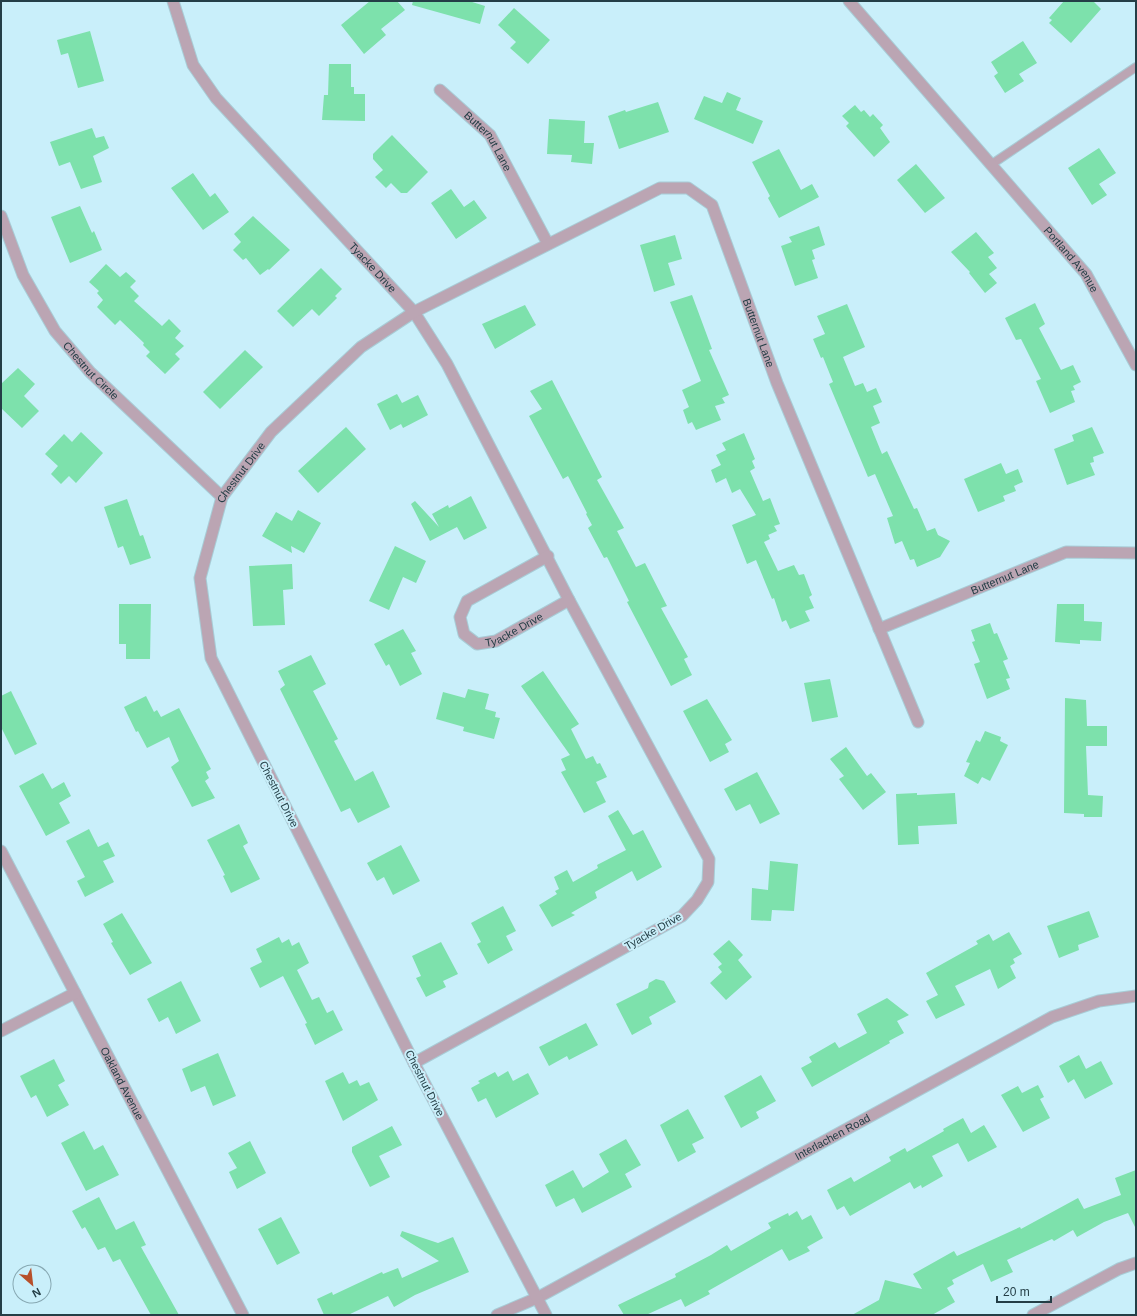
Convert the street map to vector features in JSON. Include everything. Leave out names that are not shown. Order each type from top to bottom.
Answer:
[{"type":"street","name":"Tyacke Drive","points":[[173,1],[193,65],[216,98],[414,312],[447,364],[548,556],[569,600],[709,859],[708,882],[697,900],[682,916],[414,1063]]},
{"type":"street","name":"Portland Avenue","points":[[849,1],[1086,274],[1136,365]]},
{"type":"street","name":"Butternut Lane","points":[[440,90],[490,135],[548,244]]},
{"type":"street","name":"Butternut Lane","points":[[414,312],[660,188],[688,188],[712,205],[777,383],[918,722]]},
{"type":"street","name":"Chestnut Circle","points":[[1,216],[23,275],[54,331],[90,372],[222,497]]},
{"type":"street","name":"Chestnut Drive","points":[[414,312],[361,347],[271,432],[222,497],[200,578],[211,658],[414,1063],[546,1315]]},
{"type":"street","name":"Butternut Lane","points":[[879,629],[1066,552],[1136,553]]},
{"type":"street","name":"Tyacke Drive","points":[[548,556],[467,601],[460,617],[464,634],[477,644],[496,641],[569,600]]},
{"type":"street","name":"Oakland Avenue","points":[[1,851],[243,1315]]},
{"type":"street","points":[[1,1031],[75,993]]},
{"type":"street","name":"Interlachen Road","points":[[537,1298],[1052,1017],[1099,1001],[1136,996]]},
{"type":"street","points":[[1034,1315],[1119,1269],[1136,1263]]},
{"type":"street","points":[[497,1315],[537,1298]]},
{"type":"lane","points":[[992,164],[1136,67]]},
{"type":"building","points":[[370,1],[397,1],[405,10],[381,29],[386,35],[364,54],[341,25]]},
{"type":"building","points":[[413,1],[469,1],[485,6],[480,24],[412,5]]},
{"type":"building","points":[[1064,1],[1093,1],[1101,9],[1071,43],[1049,23],[1052,20],[1049,18]]},
{"type":"building","points":[[514,8],[550,40],[528,64],[510,48],[516,42],[498,25]]},
{"type":"building","points":[[90,31],[104,81],[78,88],[68,53],[61,55],[57,40]]},
{"type":"building","points":[[1023,41],[1037,63],[1019,74],[1024,81],[1005,93],[994,76],[998,73],[991,62]]},
{"type":"building","points":[[329,64],[351,64],[351,87],[354,87],[354,94],[365,94],[365,121],[322,120],[324,95],[328,95]]},
{"type":"building","points":[[727,92],[741,98],[736,110],[763,121],[753,144],[694,119],[704,96],[722,103]]},
{"type":"building","points":[[658,102],[669,132],[619,149],[608,116]]},
{"type":"building","points":[[855,105],[861,112],[864,110],[870,117],[873,114],[883,125],[880,128],[890,142],[874,157],[846,126],[849,123],[842,116]]},
{"type":"building","points":[[549,119],[585,121],[584,143],[594,143],[592,164],[571,162],[572,155],[547,154]]},
{"type":"building","points":[[92,128],[96,138],[104,136],[109,148],[93,156],[102,182],[81,189],[70,162],[59,166],[50,142]]},
{"type":"building","points":[[392,135],[428,172],[407,193],[401,193],[391,183],[386,188],[375,177],[383,170],[373,159],[373,154]]},
{"type":"building","points":[[1099,148],[1116,173],[1099,184],[1107,195],[1092,205],[1068,168]]},
{"type":"building","points":[[779,149],[801,190],[812,184],[819,197],[779,218],[768,198],[770,196],[752,162]]},
{"type":"building","points":[[916,164],[945,198],[925,213],[897,180]]},
{"type":"building","points":[[193,173],[210,197],[215,193],[229,212],[203,230],[171,188]]},
{"type":"building","points":[[451,189],[464,207],[474,200],[487,218],[456,239],[431,203]]},
{"type":"building","points":[[80,206],[92,233],[94,231],[102,250],[70,263],[51,217]]},
{"type":"building","points":[[253,216],[290,250],[269,270],[268,269],[260,275],[246,258],[243,260],[233,250],[241,242],[234,234]]},
{"type":"building","points":[[819,226],[825,245],[812,250],[815,259],[812,260],[818,278],[795,286],[781,246],[792,242],[789,237]]},
{"type":"building","points":[[976,232],[994,253],[988,257],[997,268],[989,274],[997,283],[985,293],[969,273],[970,272],[951,252]]},
{"type":"building","points":[[675,235],[682,259],[668,263],[675,285],[654,292],[640,245]]},
{"type":"building","points":[[106,264],[120,277],[126,272],[136,281],[130,287],[139,296],[134,301],[162,326],[169,319],[181,331],[175,338],[184,346],[175,354],[180,359],[165,374],[146,356],[150,352],[143,345],[144,343],[120,320],[115,325],[97,307],[103,300],[97,293],[99,291],[89,282]]},
{"type":"building","points":[[321,268],[342,289],[335,296],[337,298],[319,316],[312,309],[293,327],[277,311]]},
{"type":"building","points":[[692,295],[712,349],[709,350],[729,395],[722,398],[725,403],[715,406],[721,420],[696,430],[692,422],[688,424],[683,410],[689,407],[682,390],[701,381],[670,302]]},
{"type":"building","points":[[1035,303],[1045,324],[1039,328],[1061,370],[1073,365],[1081,382],[1073,386],[1075,390],[1071,391],[1075,402],[1050,413],[1036,381],[1041,379],[1021,339],[1016,340],[1005,318]]},
{"type":"building","points":[[847,304],[865,347],[843,357],[855,386],[863,383],[867,392],[876,388],[882,402],[873,406],[880,423],[871,427],[882,454],[887,451],[914,509],[917,508],[927,531],[935,528],[938,535],[950,541],[940,557],[917,567],[914,559],[910,560],[902,541],[895,544],[887,518],[893,516],[875,474],[868,477],[829,384],[833,382],[823,357],[821,358],[813,339],[825,334],[817,316]]},
{"type":"building","points":[[525,305],[536,325],[495,349],[482,324]]},
{"type":"building","points":[[245,350],[263,367],[220,409],[203,392]]},
{"type":"building","points":[[18,368],[35,384],[24,396],[39,411],[22,428],[1,408],[1,384]]},
{"type":"building","points":[[552,380],[602,477],[597,480],[624,528],[617,531],[636,567],[645,563],[667,606],[661,608],[688,657],[684,659],[692,675],[671,686],[627,602],[629,601],[607,557],[604,558],[588,528],[592,525],[568,476],[563,479],[529,416],[542,409],[530,391]]},
{"type":"building","points":[[397,394],[402,403],[418,395],[428,415],[403,428],[401,424],[390,430],[377,404]]},
{"type":"building","points":[[346,427],[366,449],[318,493],[298,471]]},
{"type":"building","points":[[1092,427],[1104,453],[1093,457],[1094,462],[1090,463],[1095,475],[1067,485],[1054,449],[1074,441],[1072,435]]},
{"type":"building","points":[[81,432],[103,453],[76,483],[69,476],[61,484],[51,474],[58,466],[45,454],[64,434],[72,442]]},
{"type":"building","points":[[744,433],[755,459],[752,461],[755,468],[750,471],[763,501],[770,498],[780,524],[774,526],[777,531],[768,535],[770,539],[764,542],[778,571],[794,565],[799,575],[804,574],[812,595],[809,597],[814,608],[805,611],[810,621],[790,629],[786,620],[782,622],[774,598],[772,599],[756,560],[747,564],[732,525],[756,515],[740,489],[732,493],[726,478],[716,483],[711,470],[721,465],[716,455],[726,450],[722,443]]},
{"type":"building","points":[[1001,463],[1006,474],[1018,469],[1023,482],[1014,486],[1016,491],[1003,496],[1005,501],[978,512],[964,479]]},
{"type":"building","points":[[471,496],[487,528],[464,540],[457,527],[430,541],[411,504],[415,501],[439,527],[432,514],[448,505],[449,508]]},
{"type":"building","points":[[127,499],[140,536],[143,535],[151,558],[130,565],[123,546],[118,548],[104,507]]},
{"type":"building","points":[[298,510],[321,523],[304,553],[291,546],[292,553],[262,536],[276,512],[292,521]]},
{"type":"building","points":[[395,546],[426,561],[416,583],[403,577],[389,610],[369,601]]},
{"type":"building","points":[[292,564],[293,589],[283,590],[285,625],[253,626],[249,566]]},
{"type":"building","points":[[119,604],[151,604],[150,659],[126,659],[126,644],[119,644]]},
{"type":"building","points":[[1057,604],[1084,604],[1084,621],[1102,622],[1101,641],[1080,640],[1080,644],[1055,642]]},
{"type":"building","points":[[990,623],[994,634],[997,633],[1008,659],[1003,661],[1010,678],[1006,679],[1010,689],[987,699],[974,664],[980,662],[972,642],[975,641],[971,630]]},
{"type":"building","points":[[403,629],[416,651],[411,653],[422,674],[400,686],[389,664],[386,666],[374,644]]},
{"type":"building","points":[[311,655],[326,684],[313,691],[338,739],[334,741],[355,781],[373,771],[390,807],[358,823],[350,808],[341,812],[280,689],[285,685],[278,671]]},
{"type":"building","points":[[543,671],[579,724],[571,729],[586,759],[593,756],[597,764],[600,763],[607,777],[596,782],[606,802],[584,813],[561,772],[566,770],[561,759],[570,755],[521,686]]},
{"type":"building","points":[[830,679],[838,717],[812,722],[804,683]]},
{"type":"building","points":[[468,689],[489,694],[485,709],[496,712],[495,717],[500,718],[494,739],[463,731],[464,727],[436,719],[443,692],[465,698]]},
{"type":"building","points":[[11,691],[37,744],[15,755],[1,727],[1,696]]},
{"type":"building","points":[[146,696],[154,712],[157,710],[161,717],[179,708],[211,769],[206,772],[209,778],[205,781],[215,798],[192,807],[171,767],[179,761],[169,737],[147,748],[138,731],[136,732],[124,707]]},
{"type":"building","points":[[1065,698],[1086,700],[1087,726],[1107,726],[1107,746],[1086,746],[1088,795],[1103,796],[1102,817],[1084,817],[1084,814],[1064,813]]},
{"type":"building","points":[[707,699],[732,740],[725,744],[729,752],[710,762],[683,711]]},
{"type":"building","points":[[985,731],[1001,737],[1000,741],[1008,745],[990,781],[982,777],[978,784],[964,776],[970,763],[966,762],[976,740],[980,742]]},
{"type":"building","points":[[846,747],[867,776],[871,773],[886,792],[863,810],[839,779],[844,776],[830,759]]},
{"type":"building","points":[[757,772],[780,814],[760,824],[750,804],[736,811],[724,789]]},
{"type":"building","points":[[43,773],[52,789],[64,782],[71,796],[59,803],[70,823],[46,836],[19,786]]},
{"type":"building","points":[[917,793],[917,795],[955,793],[957,824],[918,826],[919,844],[898,845],[896,794]]},
{"type":"building","points":[[618,810],[633,835],[643,830],[662,867],[637,881],[632,871],[595,892],[597,898],[571,913],[575,915],[552,927],[539,905],[557,894],[555,891],[559,889],[554,877],[567,870],[573,882],[598,868],[597,865],[626,850],[608,816]]},
{"type":"building","points":[[239,824],[248,843],[243,846],[260,879],[231,893],[223,876],[225,875],[207,840]]},
{"type":"building","points":[[89,829],[98,847],[108,842],[115,856],[103,861],[114,882],[85,897],[77,881],[85,877],[66,841]]},
{"type":"building","points":[[401,845],[420,881],[393,895],[384,877],[377,881],[367,863]]},
{"type":"building","points":[[770,861],[798,864],[794,911],[772,910],[771,921],[751,920],[752,888],[768,890]]},
{"type":"building","points":[[503,906],[516,931],[506,936],[513,950],[488,964],[477,944],[481,942],[471,923]]},
{"type":"building","points":[[1089,911],[1099,937],[1078,945],[1079,950],[1059,958],[1047,926]]},
{"type":"building","points":[[122,913],[152,963],[130,975],[111,943],[113,942],[103,924]]},
{"type":"building","points":[[1009,932],[1022,954],[1013,959],[1015,963],[1010,966],[1016,978],[998,989],[990,969],[955,986],[965,1005],[936,1019],[926,1001],[938,995],[926,973],[978,944],[976,941],[989,934],[993,941]]},
{"type":"building","points":[[279,937],[282,943],[289,939],[292,946],[299,942],[309,963],[297,970],[312,1000],[319,997],[327,1013],[333,1010],[343,1030],[315,1045],[305,1024],[307,1023],[283,976],[260,988],[250,968],[262,962],[256,949]]},
{"type":"building","points":[[729,940],[743,955],[738,960],[752,977],[726,1000],[710,983],[722,972],[718,967],[722,964],[713,954]]},
{"type":"building","points":[[441,942],[458,974],[443,981],[446,987],[426,997],[416,978],[421,976],[412,956]]},
{"type":"building","points":[[656,979],[664,981],[676,1002],[649,1017],[652,1024],[632,1035],[616,1004],[648,988],[649,983]]},
{"type":"building","points":[[181,981],[201,1021],[176,1034],[168,1017],[159,1022],[147,999]]},
{"type":"building","points":[[887,998],[909,1015],[897,1021],[904,1033],[889,1041],[890,1043],[812,1087],[801,1068],[812,1062],[809,1057],[835,1042],[839,1048],[867,1033],[857,1014]]},
{"type":"building","points":[[586,1023],[598,1045],[569,1060],[567,1056],[549,1066],[539,1047]]},
{"type":"building","points":[[218,1053],[236,1096],[213,1106],[205,1086],[191,1092],[182,1069]]},
{"type":"building","points":[[1079,1055],[1086,1069],[1101,1061],[1113,1084],[1085,1099],[1074,1079],[1068,1083],[1059,1066]]},
{"type":"building","points":[[54,1059],[65,1081],[58,1085],[69,1105],[47,1117],[36,1095],[31,1098],[20,1076]]},
{"type":"building","points":[[508,1071],[513,1081],[528,1073],[539,1094],[496,1118],[486,1098],[478,1102],[471,1088],[480,1083],[478,1081],[495,1072],[498,1077]]},
{"type":"building","points":[[343,1072],[349,1084],[357,1080],[360,1086],[369,1082],[378,1100],[343,1121],[325,1081]]},
{"type":"building","points":[[761,1075],[776,1101],[756,1112],[759,1118],[741,1128],[724,1096]]},
{"type":"building","points":[[1038,1085],[1044,1097],[1040,1099],[1050,1118],[1023,1132],[1001,1095],[1018,1086],[1022,1093]]},
{"type":"building","points":[[688,1109],[704,1138],[692,1144],[696,1152],[678,1162],[660,1125]]},
{"type":"building","points":[[963,1118],[971,1133],[984,1125],[997,1147],[968,1162],[958,1143],[932,1156],[943,1176],[922,1188],[921,1185],[914,1189],[910,1182],[850,1216],[844,1206],[837,1210],[827,1190],[851,1177],[854,1182],[891,1161],[889,1157],[905,1148],[907,1152],[944,1131],[943,1129]]},
{"type":"building","points":[[392,1126],[402,1145],[379,1156],[390,1177],[370,1187],[352,1152],[352,1147]]},
{"type":"building","points":[[84,1131],[94,1150],[103,1145],[119,1175],[86,1191],[61,1143]]},
{"type":"building","points":[[626,1139],[641,1165],[625,1174],[632,1187],[582,1213],[574,1198],[556,1207],[545,1185],[573,1170],[583,1188],[609,1172],[599,1154]]},
{"type":"building","points":[[250,1141],[266,1173],[237,1189],[229,1172],[237,1168],[228,1153]]},
{"type":"building","points":[[1136,1170],[1136,1229],[1128,1213],[1104,1222],[1077,1237],[1073,1230],[1054,1241],[1052,1239],[1007,1260],[1013,1272],[991,1282],[983,1264],[952,1280],[954,1284],[947,1288],[955,1302],[932,1315],[852,1315],[879,1300],[885,1280],[922,1289],[913,1274],[954,1251],[957,1256],[1020,1227],[1021,1229],[1078,1198],[1084,1209],[1121,1195],[1115,1178]]},
{"type":"building","points":[[99,1197],[116,1230],[134,1221],[146,1245],[141,1247],[179,1315],[151,1315],[120,1259],[113,1262],[105,1247],[98,1250],[85,1227],[82,1229],[72,1211]]},
{"type":"building","points":[[797,1211],[802,1220],[811,1215],[823,1238],[807,1247],[810,1251],[789,1261],[782,1249],[708,1291],[710,1294],[685,1307],[681,1299],[646,1315],[624,1315],[618,1305],[676,1277],[675,1274],[727,1245],[731,1251],[771,1228],[768,1223],[788,1213],[789,1216]]},
{"type":"building","points":[[281,1217],[300,1253],[277,1265],[258,1229]]},
{"type":"building","points":[[402,1231],[438,1243],[453,1237],[469,1272],[415,1295],[394,1307],[388,1296],[348,1315],[324,1315],[317,1299],[332,1292],[333,1295],[382,1272],[383,1274],[398,1268],[402,1278],[439,1261],[400,1236]]}]
